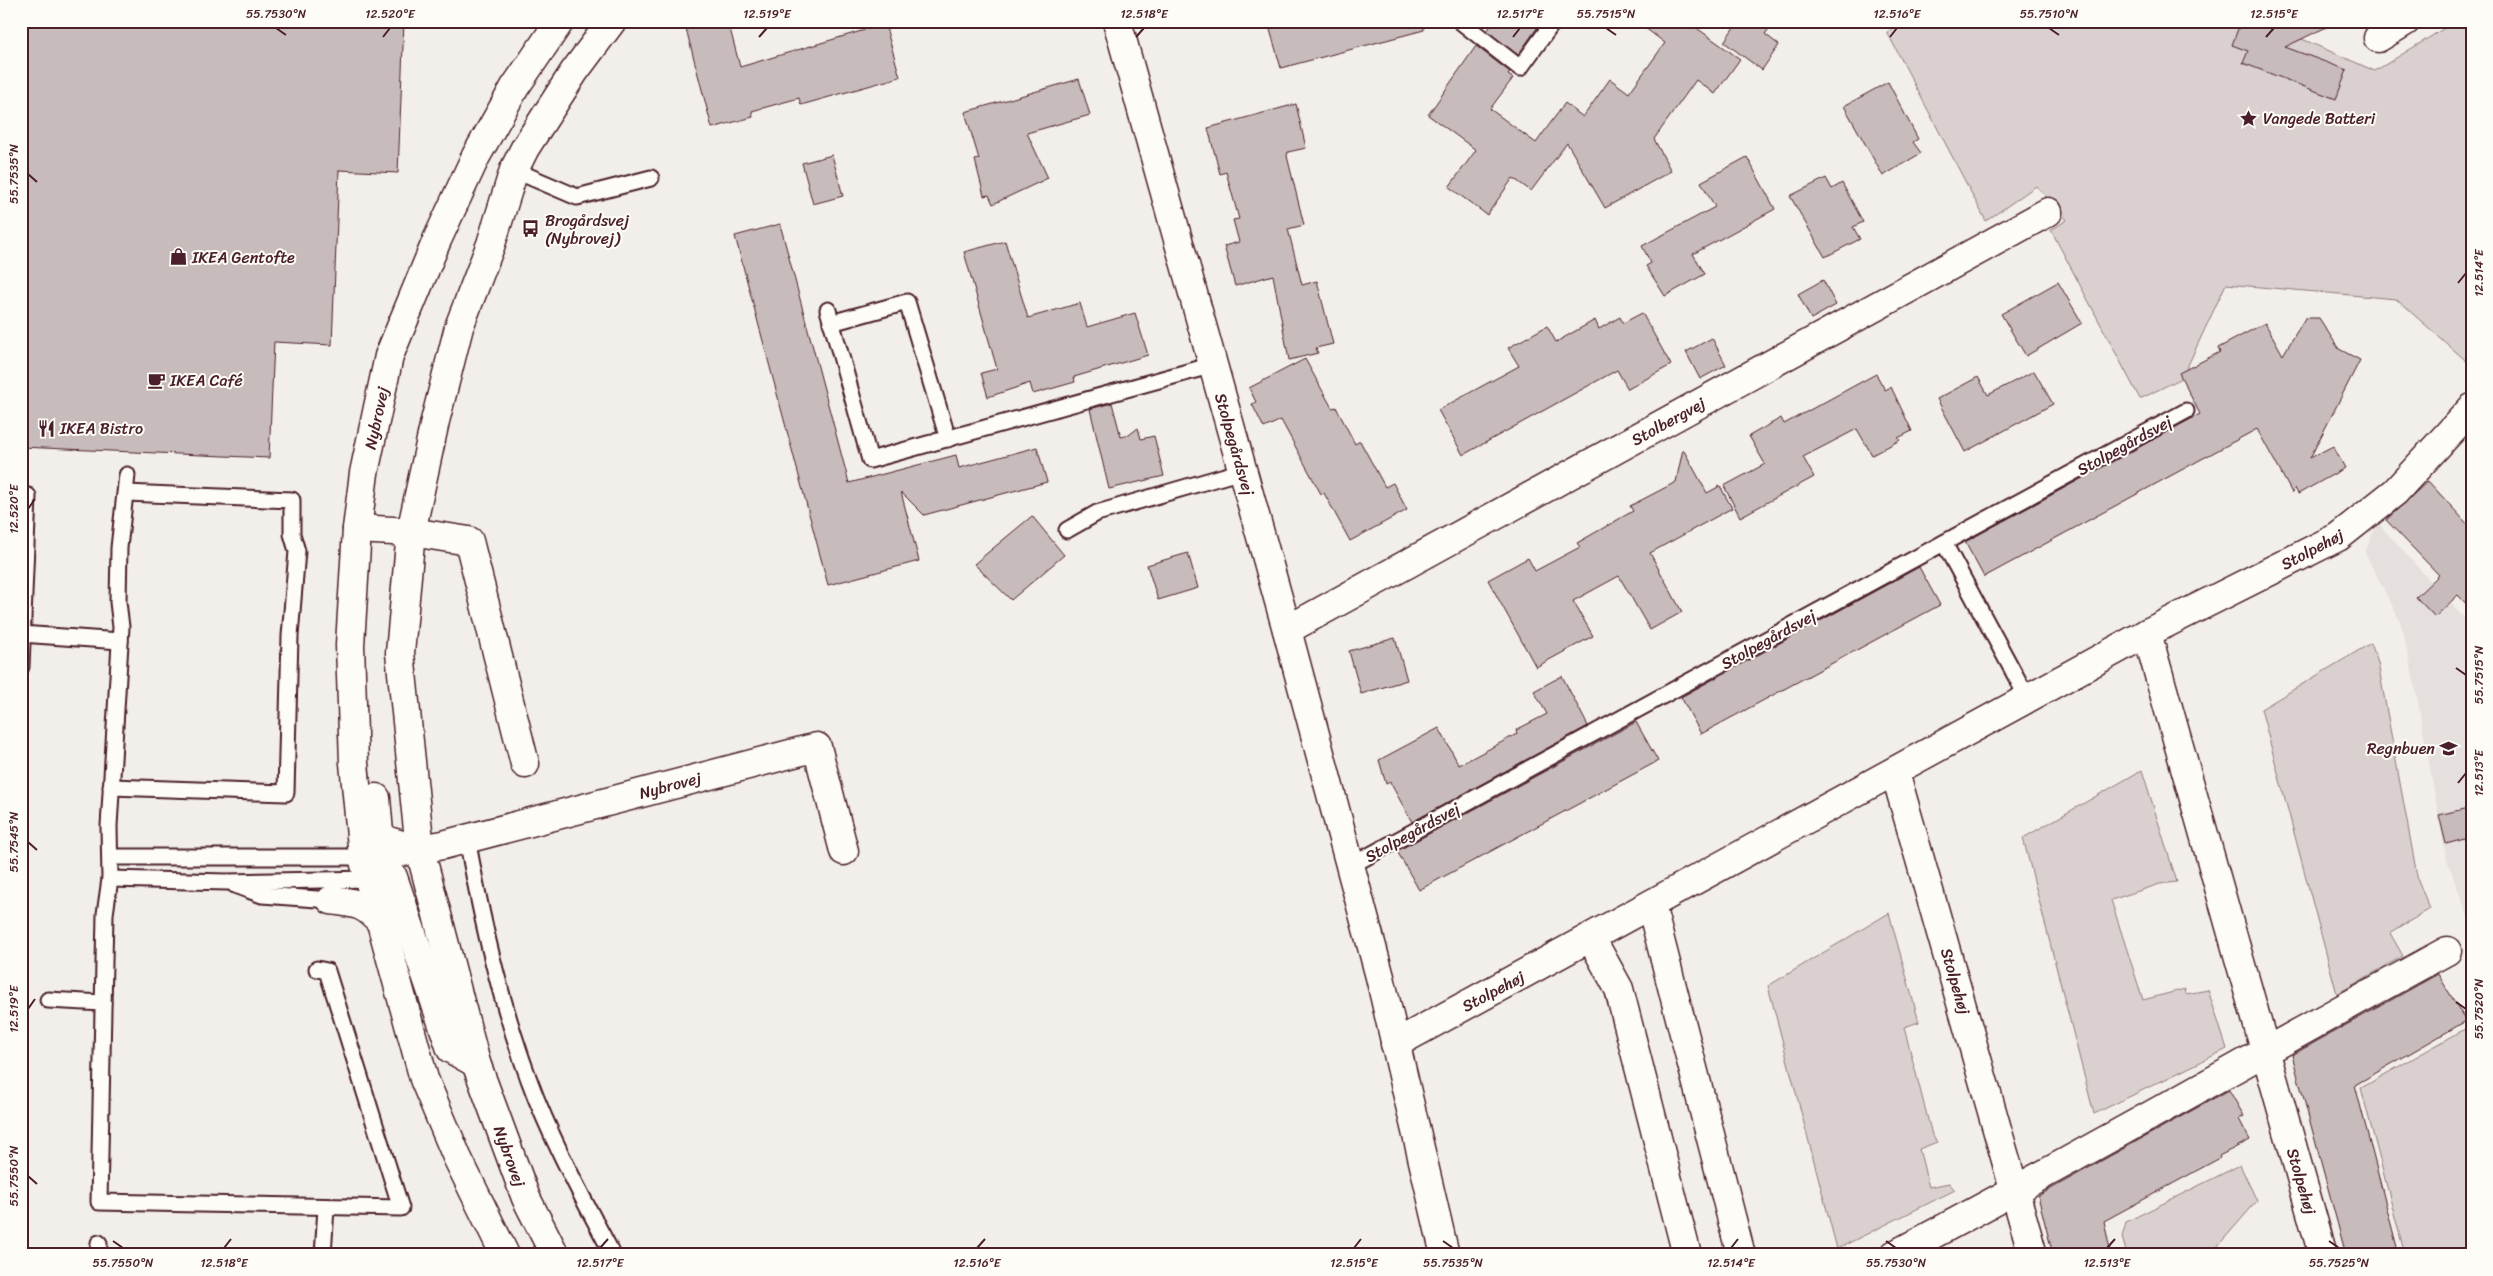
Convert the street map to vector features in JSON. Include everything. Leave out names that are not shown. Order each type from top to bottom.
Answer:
[{"type":"street","name":"Nybrovej","points":[[505,1255],[457,1157],[424,1079],[381,922],[375,871],[354,763],[350,646],[357,529],[364,473],[389,356],[436,240],[476,156],[514,87],[560,21]]},
{"type":"street","name":"Nybrovej","points":[[555,1255],[526,1198],[476,1063],[420,850],[400,653],[411,532],[435,421],[459,327],[492,244],[514,170],[525,148],[569,80],[612,21]]},
{"type":"street","name":"Stolpegårdsvej","points":[[1117,21],[1287,630],[1380,977],[1394,1044],[1445,1255]]},
{"type":"street","points":[[2378,38],[2406,21]]},
{"type":"street","points":[[476,156],[514,170]]},
{"type":"street","name":"Stolbergvej","points":[[1287,630],[2048,212]]},
{"type":"street","name":"Stolpehøj","points":[[1394,1044],[2147,633],[2338,537],[2395,492],[2472,408]]},
{"type":"street","points":[[357,529],[411,532],[469,541],[525,764]]},
{"type":"street","name":"Stolpehøj","points":[[2147,633],[2323,1255]]},
{"type":"street","points":[[352,702],[370,729],[379,833],[388,841],[400,846],[420,850],[411,863],[375,871],[451,1049],[476,1063]]},
{"type":"street","name":"Nybrovej","points":[[375,871],[420,850],[817,747],[844,850]]},
{"type":"street","name":"Stolpehøj","points":[[1895,772],[2016,1190],[2033,1255]]},
{"type":"street","points":[[331,900],[357,903],[370,909],[381,922]]},
{"type":"street","points":[[1651,905],[1741,1255]]},
{"type":"street","points":[[1591,938],[1619,989],[1687,1255]]},
{"type":"street","points":[[1894,1255],[2016,1190],[2264,1050],[2447,951]]},
{"type":"lane","points":[[1460,21],[1520,68],[1554,21]]},
{"type":"lane","points":[[514,170],[577,197],[651,178]]},
{"type":"lane","points":[[948,438],[907,302],[829,316],[870,460],[1213,365]]},
{"type":"lane","name":"Stolpegårdsvej","points":[[1350,866],[2186,411]]},
{"type":"lane","points":[[1066,530],[1097,513],[1242,471]]},
{"type":"lane","points":[[127,475],[119,548],[120,641],[111,787],[110,880],[105,914],[99,1202],[401,1208],[327,971],[317,970]]},
{"type":"lane","points":[[111,787],[286,793],[290,636],[297,551],[292,534],[292,500],[126,493]]},
{"type":"lane","points":[[21,668],[25,495]]},
{"type":"lane","points":[[1944,543],[2028,699]]},
{"type":"lane","points":[[22,634],[120,641]]},
{"type":"lane","points":[[467,838],[483,926],[506,1012],[530,1080],[572,1180],[613,1255]]},
{"type":"lane","points":[[110,857],[375,871]]},
{"type":"lane","points":[[110,880],[226,882],[375,871]]},
{"type":"lane","points":[[226,882],[262,895],[331,900]]},
{"type":"lane","points":[[48,1000],[103,1003]]},
{"type":"lane","points":[[323,1255],[326,1208]]},
{"type":"shaded area","points":[[1904,21],[2261,21],[2375,71],[2456,21],[2472,21],[2472,366],[2396,299],[2226,284],[2182,378],[2140,399],[2051,230],[2067,220],[2036,186],[1986,221],[1887,32]]},
{"type":"shaded area","name":"Regnbuen","points":[[2377,522],[2472,627],[2472,915],[2468,917],[2446,857],[2415,685],[2400,621],[2365,553]]},
{"type":"shaded area","points":[[2371,643],[2378,663],[2418,881],[2430,909],[2390,933],[2403,956],[2337,994],[2261,709]]},
{"type":"shaded area","points":[[2142,770],[2177,882],[2160,884],[2111,900],[2143,1000],[2185,989],[2186,994],[2208,990],[2227,1049],[2094,1114],[2023,838]]},
{"type":"shaded area","points":[[1889,913],[1919,1022],[1904,1027],[1932,1135],[1937,1142],[1919,1149],[1929,1187],[1949,1183],[1955,1190],[1837,1249],[1768,986]]},
{"type":"shaded area","points":[[2472,1025],[2472,1255],[2405,1255],[2361,1088]]},
{"type":"shaded area","points":[[2240,1165],[2257,1201],[2210,1255],[2127,1255],[2122,1237],[2126,1222]]},
{"type":"building","name":"IKEA Gentofte","points":[[21,21],[404,21],[398,173],[339,170],[332,345],[274,342],[269,458],[21,447]]},
{"type":"building","points":[[684,21],[728,21],[740,67],[885,24],[900,77],[801,105],[799,98],[752,111],[753,117],[712,128]]},
{"type":"building","points":[[1286,21],[1423,21],[1424,30],[1281,68],[1269,26]]},
{"type":"building","points":[[1494,21],[1542,21],[1518,55],[1487,31]]},
{"type":"building","points":[[1636,21],[1687,21],[1740,59],[1715,94],[1696,80],[1654,139],[1671,171],[1605,208],[1567,143],[1531,191],[1513,178],[1487,215],[1449,187],[1476,150],[1428,115],[1476,46],[1510,72],[1508,75],[1513,78],[1490,109],[1536,143],[1565,103],[1583,117],[1610,79],[1629,93],[1665,43]]},
{"type":"building","points":[[1738,21],[1775,21],[1765,34],[1779,45],[1762,70],[1724,42]]},
{"type":"building","points":[[2241,21],[2339,21],[2285,47],[2347,70],[2336,99],[2243,63],[2248,51],[2232,45]]},
{"type":"building","points":[[1079,79],[1090,115],[1027,133],[1048,178],[993,204],[989,195],[984,196],[975,160],[979,159],[965,112]]},
{"type":"building","points":[[1888,82],[1918,139],[1913,142],[1921,153],[1883,176],[1844,106]]},
{"type":"building","points":[[1296,104],[1306,148],[1288,152],[1287,156],[1304,225],[1288,229],[1302,285],[1317,281],[1333,344],[1316,348],[1318,353],[1289,360],[1273,275],[1235,286],[1224,246],[1239,242],[1233,220],[1239,219],[1226,172],[1220,174],[1208,128]]},
{"type":"building","points":[[832,155],[843,196],[813,204],[802,163]]},
{"type":"building","points":[[1747,157],[1775,209],[1693,254],[1705,274],[1665,296],[1646,266],[1651,263],[1642,246],[1715,207],[1701,182]]},
{"type":"building","points":[[1826,178],[1832,189],[1842,183],[1863,222],[1853,227],[1860,239],[1825,257],[1790,196]]},
{"type":"building","points":[[780,224],[849,483],[956,455],[959,468],[1037,447],[1047,482],[924,515],[901,492],[919,561],[828,585],[735,236]]},
{"type":"building","points":[[1005,241],[1028,318],[1080,303],[1087,327],[1135,313],[1148,355],[1074,377],[1075,382],[1033,394],[1030,383],[988,397],[981,373],[997,369],[964,252]]},
{"type":"building","points":[[1823,280],[1836,305],[1811,319],[1798,294]]},
{"type":"building","points":[[2058,282],[2082,323],[2026,356],[2001,314]]},
{"type":"building","points":[[1642,313],[1671,365],[1628,389],[1617,370],[1463,455],[1438,410],[1519,366],[1508,348],[1547,326],[1556,342],[1595,320],[1599,329],[1620,317],[1623,323]]},
{"type":"building","points":[[2305,318],[2319,318],[2339,349],[2360,360],[2310,458],[2333,446],[2345,468],[2298,494],[2295,488],[2292,493],[2257,429],[1984,577],[1965,542],[2200,414],[2179,373],[2220,352],[2218,348],[2265,323],[2283,355]]},
{"type":"building","points":[[1712,338],[1726,365],[1700,379],[1686,352]]},
{"type":"building","points":[[1305,359],[1332,408],[1336,407],[1355,444],[1360,441],[1385,487],[1393,483],[1407,510],[1350,541],[1324,493],[1321,494],[1281,420],[1264,428],[1252,404],[1256,402],[1249,388]]},
{"type":"building","points":[[2034,371],[2053,404],[1965,452],[1937,399],[1978,377],[1988,395]]},
{"type":"building","points":[[1876,374],[1885,390],[1891,387],[1912,431],[1898,438],[1900,440],[1872,455],[1857,429],[1803,457],[1814,477],[1740,517],[1724,486],[1765,464],[1749,436],[1781,418],[1784,424]]},
{"type":"building","points":[[1112,403],[1121,437],[1129,435],[1138,428],[1141,439],[1154,436],[1164,476],[1109,489],[1090,409]]},
{"type":"building","points":[[1683,449],[1707,493],[1720,486],[1732,508],[1650,553],[1682,612],[1650,630],[1619,576],[1573,601],[1593,636],[1536,667],[1488,580],[1528,558],[1535,571],[1580,547],[1577,543],[1633,511],[1630,506],[1676,482]]},
{"type":"building","points":[[2428,481],[2472,529],[2472,610],[2458,595],[2435,617],[2416,597],[2439,575],[2386,520]]},
{"type":"building","points":[[1032,516],[1064,555],[1011,600],[974,564]]},
{"type":"building","points":[[1188,553],[1198,588],[1158,600],[1147,565]]},
{"type":"building","points":[[1919,567],[1940,605],[1701,734],[1681,697]]},
{"type":"building","points":[[1395,638],[1407,680],[1361,694],[1349,651]]},
{"type":"building","points":[[1562,676],[1588,726],[1412,822],[1390,782],[1386,784],[1379,760],[1439,728],[1459,765],[1517,734],[1516,730],[1547,714],[1534,691]]},
{"type":"building","points":[[1636,722],[1658,761],[1419,890],[1397,851]]},
{"type":"building","points":[[2472,807],[2472,837],[2446,844],[2439,815]]},
{"type":"building","points":[[2438,974],[2466,1021],[2355,1085],[2399,1255],[2346,1255],[2292,1055]]},
{"type":"building","points":[[2229,1090],[2244,1116],[2239,1119],[2250,1140],[2104,1221],[2111,1255],[2053,1255],[2038,1196]]},
{"type":"place","name":"Vangede Batteri","points":[[2249,118]]},
{"type":"place","name":"Brogårdsvej (Nybrovej)","points":[[531,229]]},
{"type":"place","name":"IKEA Gentofte","points":[[178,257]]},
{"type":"place","name":"IKEA Café","points":[[156,380]]},
{"type":"place","name":"IKEA Bistro","points":[[46,428]]},
{"type":"place","name":"Regnbuen","points":[[2449,748]]}]
